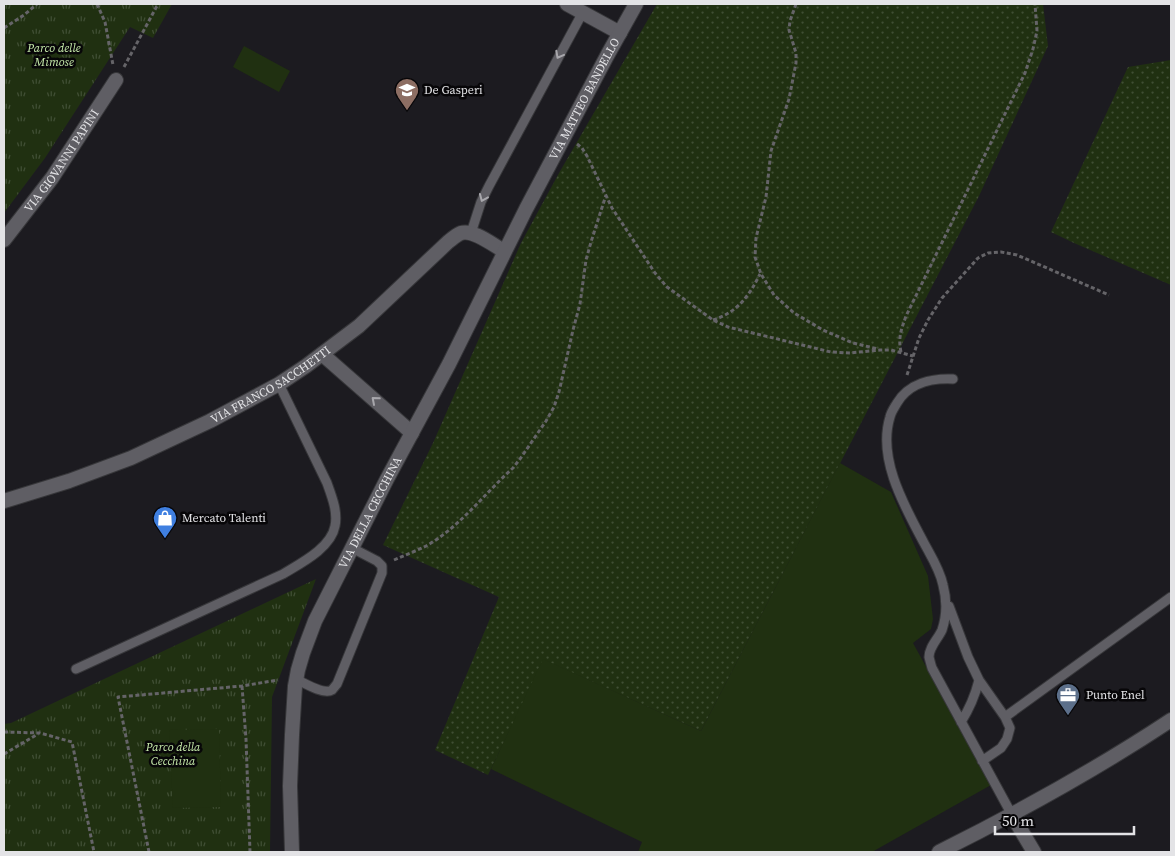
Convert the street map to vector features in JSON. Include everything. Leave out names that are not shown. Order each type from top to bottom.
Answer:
[{"type":"street","points":[[567,4],[620,33]]},
{"type":"street","name":"VIA MATTEO BANDELLO","points":[[534,194],[636,4]]},
{"type":"street","name":"VIA GIOVANNI PAPINI","points":[[4,240],[52,178],[116,80]]},
{"type":"street","name":"VIA DELLA CECCHINA","points":[[292,852],[290,762],[296,679],[315,620],[446,370],[534,194]]},
{"type":"street","name":"VIA FRANCO SACCHETTI","points":[[4,500],[68,481],[131,458],[210,421],[279,384],[294,375],[359,326],[448,242],[463,233],[471,233]]},
{"type":"street","points":[[471,233],[504,251]]},
{"type":"street","points":[[322,354],[412,433]]},
{"type":"street","points":[[940,852],[1080,777],[1171,720]]},
{"type":"street","points":[[1012,815],[1034,852]]},
{"type":"lane","points":[[471,233],[488,186],[583,12]]},
{"type":"lane","points":[[953,379],[942,378],[927,381],[911,388],[899,400],[890,416],[887,435],[888,456],[894,481],[936,564],[946,599],[968,657],[979,680],[1006,717],[1010,728],[1007,739],[1001,748],[982,761]]},
{"type":"lane","points":[[76,669],[284,574],[305,561],[329,539],[335,528],[336,516],[333,499],[279,384]]},
{"type":"lane","points":[[296,679],[327,692],[332,690],[337,684],[382,573],[382,566],[377,561],[352,548]]},
{"type":"lane","points":[[1006,717],[1171,597]]},
{"type":"lane","points":[[946,599],[946,616],[929,655],[932,668],[1012,815]]},
{"type":"lane","points":[[961,722],[975,696],[979,680]]},
{"type":"path","points":[[4,28],[37,4]]},
{"type":"path","points":[[97,4],[105,22],[116,80]]},
{"type":"path","points":[[116,80],[158,4]]},
{"type":"path","points":[[796,4],[789,30],[796,53],[796,63],[789,99],[771,151],[766,197],[756,238],[755,257],[761,274],[774,295],[794,313],[823,330],[853,343],[880,350]]},
{"type":"path","points":[[901,352],[900,334],[906,316],[1024,73],[1033,50],[1037,31],[1035,4]]},
{"type":"path","points":[[565,136],[582,148],[612,208],[655,273],[667,287],[713,320],[728,327],[831,352],[850,353],[892,350],[913,356]]},
{"type":"path","points":[[382,566],[426,546],[460,520],[513,468],[546,421],[554,407],[559,392],[580,304],[590,242],[606,195]]},
{"type":"path","points":[[899,400],[913,356],[928,320],[942,298],[978,258],[988,253],[1001,252],[1017,255],[1109,295]]},
{"type":"path","points":[[713,320],[734,311],[751,292],[761,274]]},
{"type":"path","points":[[149,852],[118,697],[242,686],[278,680]]},
{"type":"path","points":[[242,686],[250,852]]},
{"type":"path","points":[[4,732],[40,733],[72,742],[94,852]]},
{"type":"path","points":[[4,754],[40,733]]},
{"type":"green space","name":"Parco delle Mimose","points":[[4,4],[172,4],[153,38],[130,27],[45,158],[4,213]]},
{"type":"green space","points":[[657,4],[1043,4],[1048,46],[979,196],[701,731],[544,660],[488,775],[435,750],[499,597],[383,545],[433,443],[521,243],[559,173]]},
{"type":"green space","points":[[244,46],[290,71],[279,92],[233,67]]},
{"type":"green space","points":[[1171,60],[1171,285],[1051,232],[1128,67]]},
{"type":"green space","points":[[840,463],[891,492],[928,576],[933,619],[931,629],[913,643],[991,785],[872,852],[638,852],[642,842],[491,769],[543,659],[701,731]]},
{"type":"green space","name":"Parco della Cecchina","points":[[316,579],[272,697],[270,852],[4,852],[4,724],[11,723]]},
{"type":"green space","points":[[219,729],[221,807],[173,808],[169,730]]},
{"type":"place","name":"De Gasperi","points":[[407,111]]},
{"type":"place","name":"Mercato Talenti","points":[[165,539]]},
{"type":"place","name":"Punto Enel","points":[[1068,716]]}]
